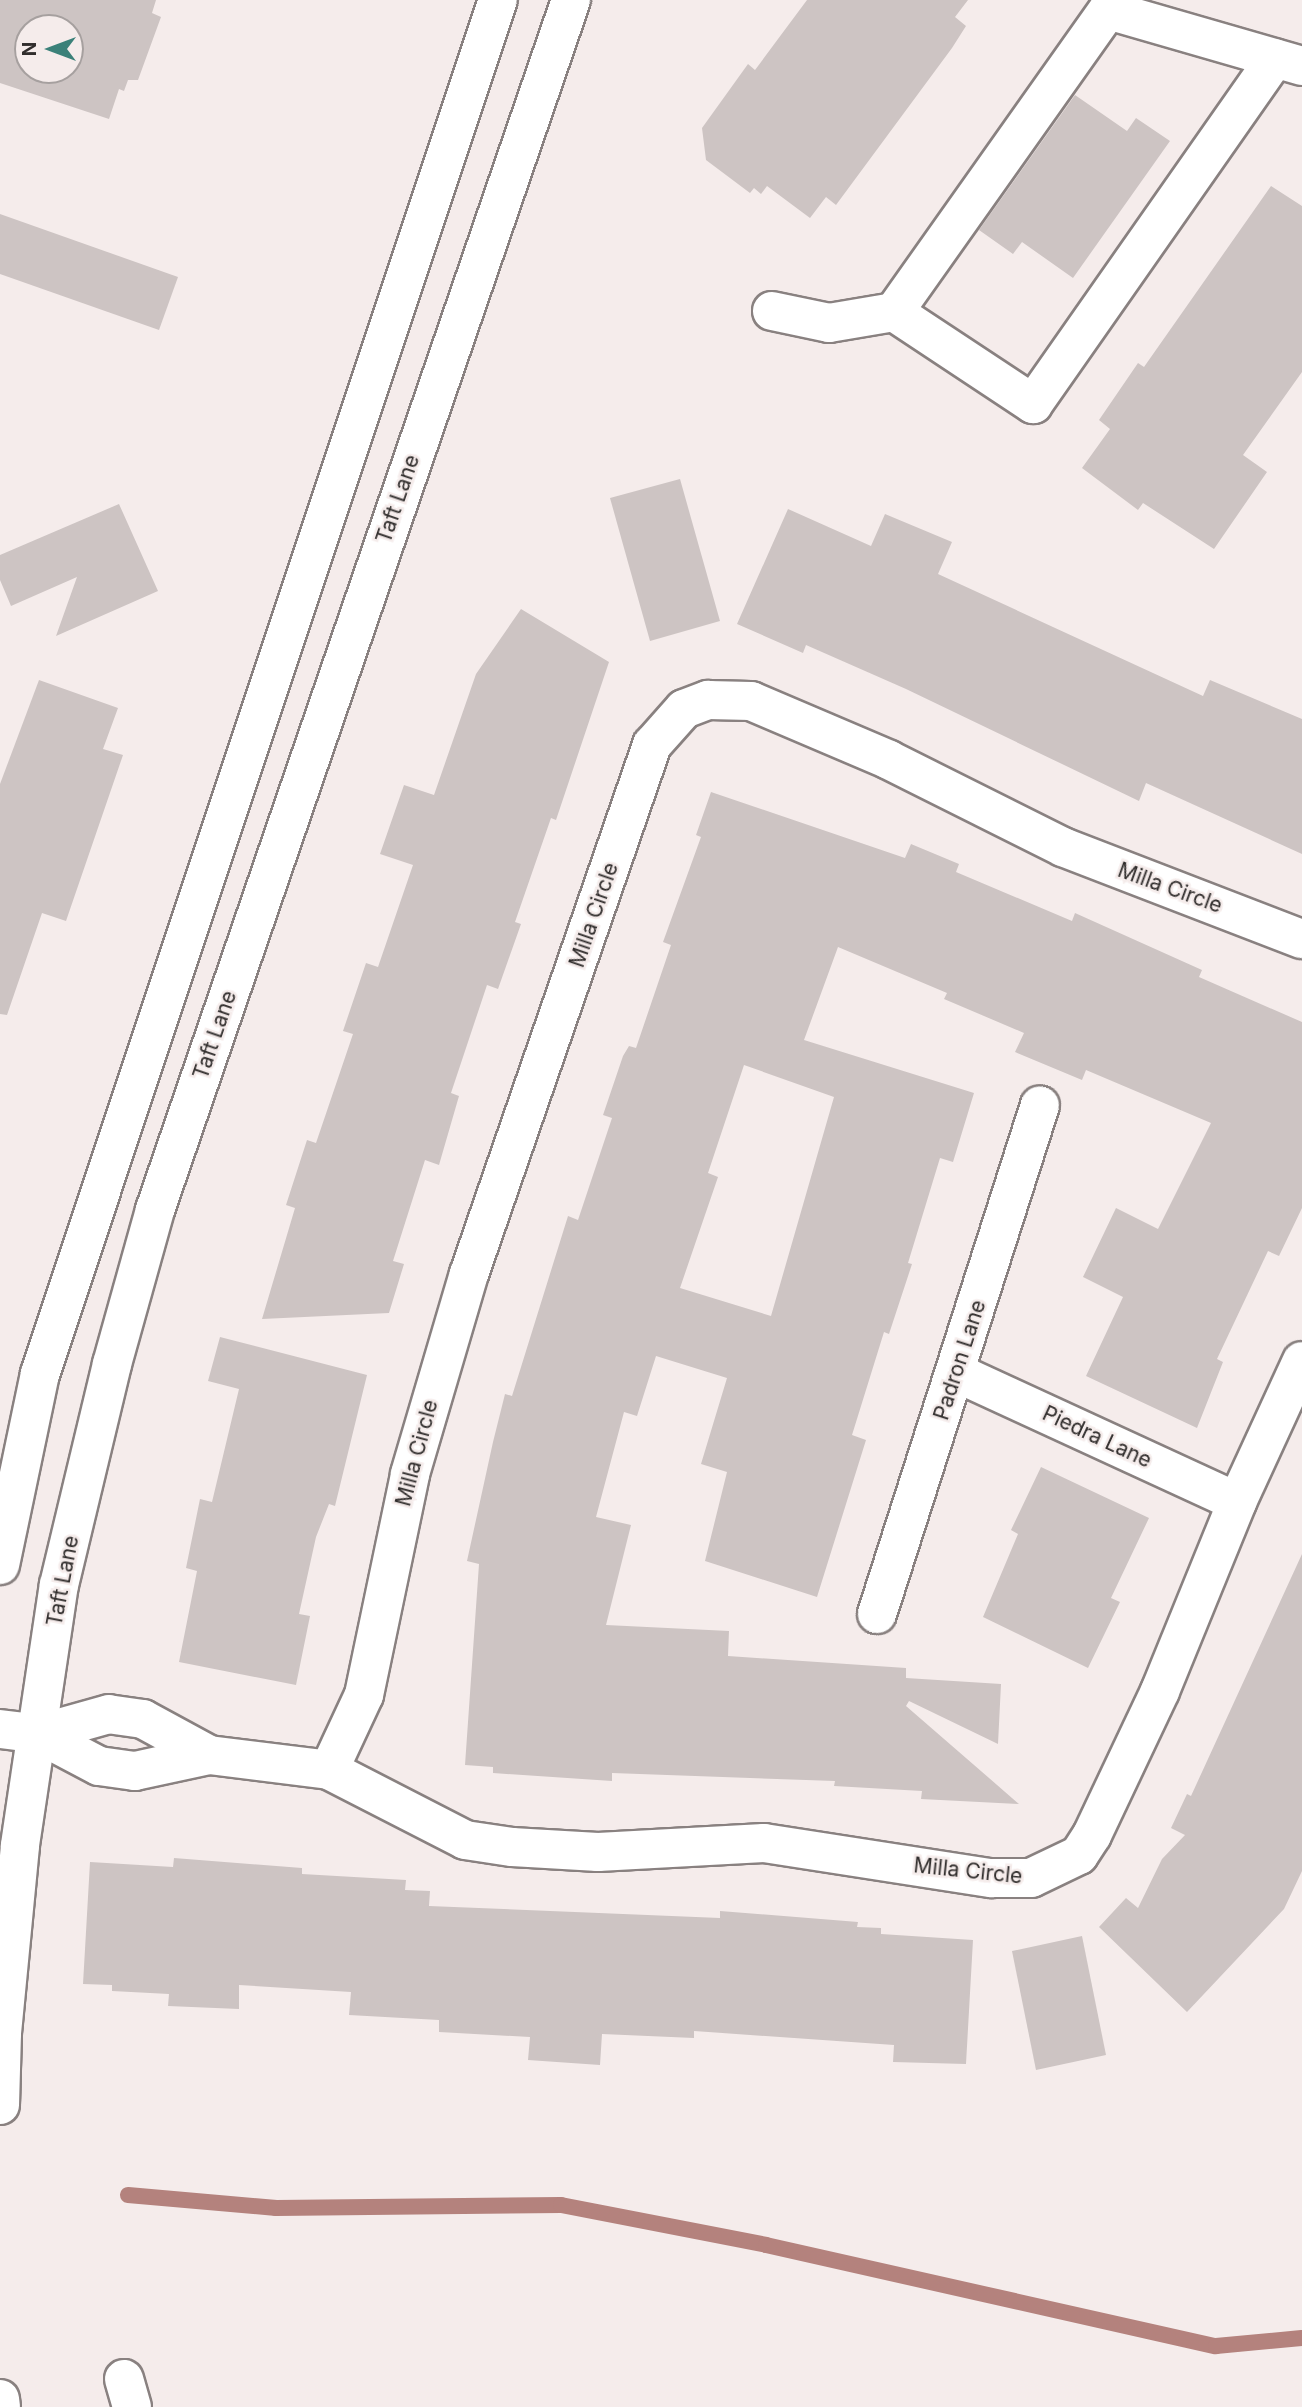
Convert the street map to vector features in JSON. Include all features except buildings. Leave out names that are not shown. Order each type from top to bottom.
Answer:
[{"type":"street","points":[[0,1565],[40,1374],[498,0]]},
{"type":"street","name":"Taft Lane","points":[[0,2105],[2,2033],[19,1859],[59,1585],[112,1364],[155,1210],[571,0]]},
{"type":"street","points":[[772,311],[829,323],[894,312],[1033,404],[1289,62],[1108,10],[894,312]]},
{"type":"street","name":"Milla Circle","points":[[329,1770],[364,1695],[410,1474],[468,1274],[652,745],[684,709],[708,700],[751,701],[889,760],[1063,847],[1302,939]]},
{"type":"street","name":"Padron Lane","points":[[877,1614],[957,1373],[1040,1105]]},
{"type":"street","name":"Milla Circle","points":[[38,1734],[99,1766],[135,1771],[209,1755],[329,1770],[465,1840],[512,1847],[598,1852],[764,1843],[991,1878],[1031,1878],[1079,1855],[1092,1835],[1160,1691],[1237,1502],[1302,1361]]},
{"type":"street","name":"Piedra Lane","points":[[957,1373],[1237,1502]]},
{"type":"street","name":"Milla Circle","points":[[38,1734],[109,1714],[142,1719],[209,1755]]},
{"type":"street","points":[[0,1729],[38,1734]]},
{"type":"street","points":[[0,2399],[1,2407]]},
{"type":"waterway","points":[[128,2195],[276,2208],[561,2205],[766,2245],[1216,2346],[1302,2338]]}]
